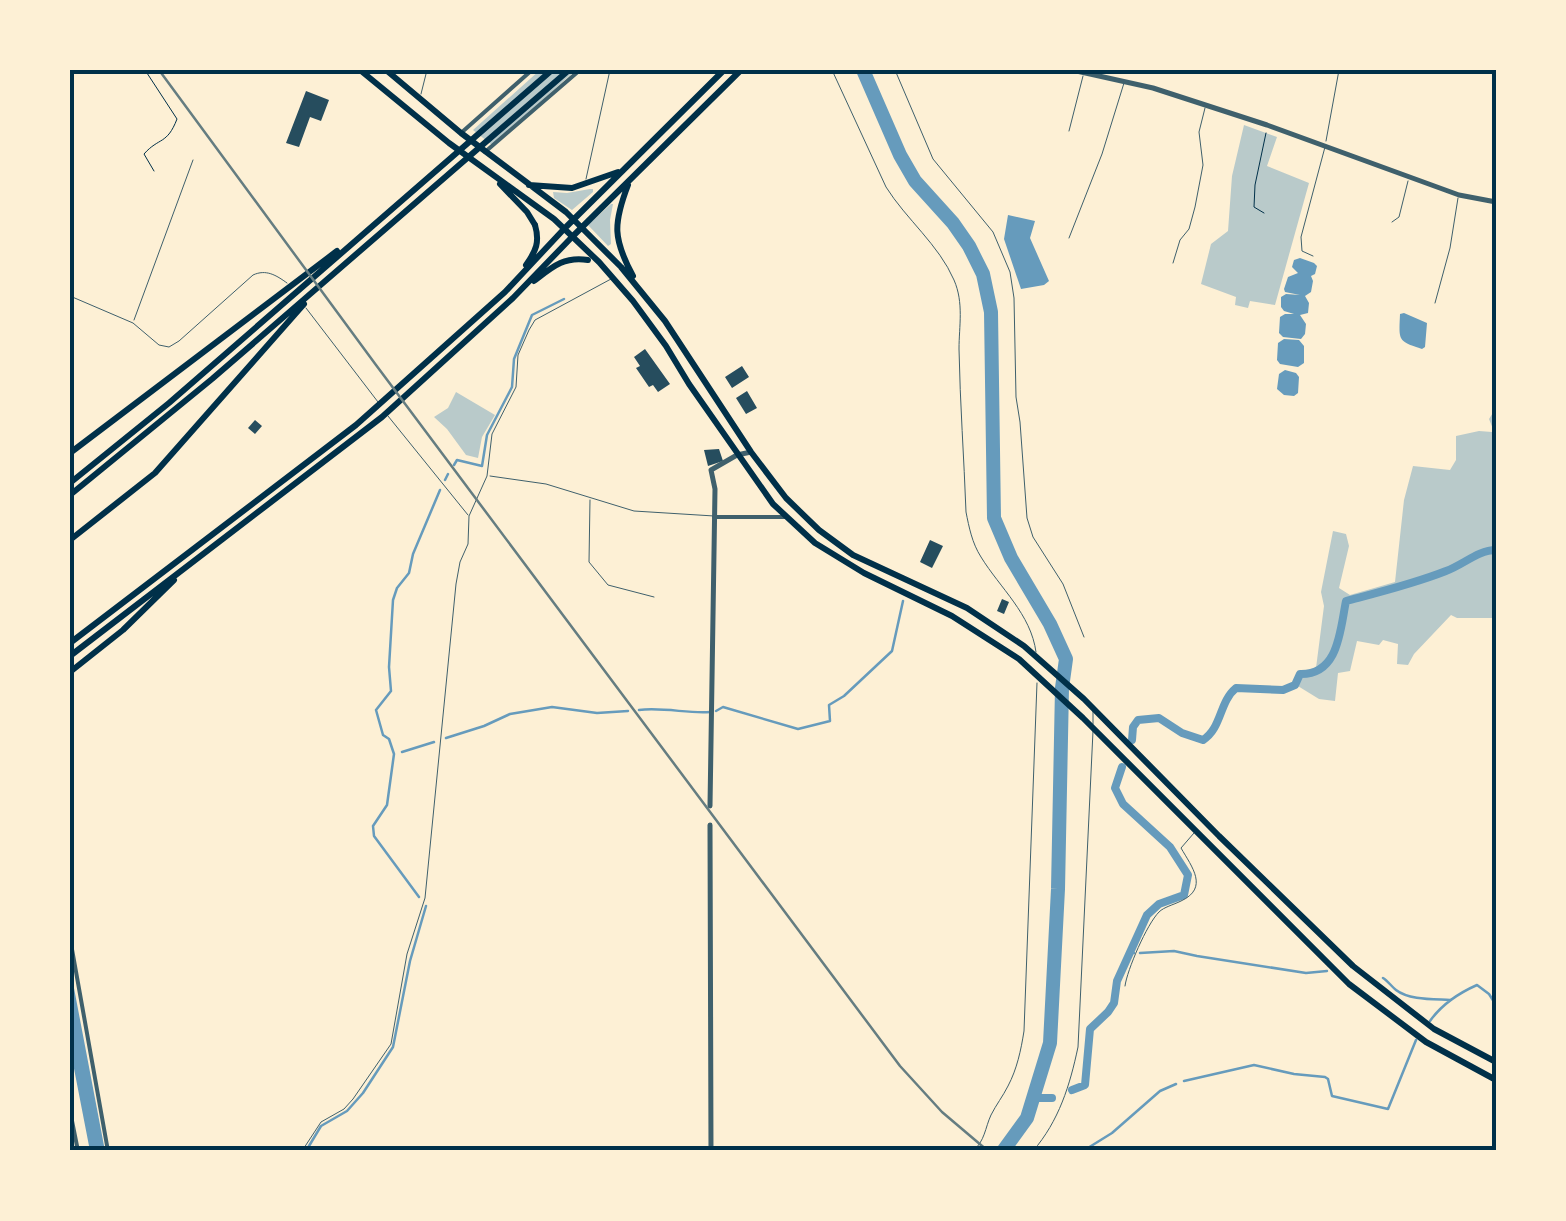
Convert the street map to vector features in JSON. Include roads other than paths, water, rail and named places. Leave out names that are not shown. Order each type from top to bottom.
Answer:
[{"type":"main road","points":[[360,70],[449,143],[554,218],[599,262],[666,346],[773,504],[815,543],[996,642],[1038,675],[1350,984],[1426,1042],[1496,1080]]},
{"type":"main road","points":[[386,70],[582,227],[665,321],[786,498],[830,538],[853,554],[976,614],[1037,656],[1341,954],[1409,1012],[1496,1062]]},
{"type":"main road","points":[[70,484],[169,403],[552,70]]},
{"type":"main road","points":[[70,540],[155,473],[310,294],[569,70]]},
{"type":"main road","points":[[70,643],[375,408],[506,292],[564,228],[724,70]]},
{"type":"main road","points":[[514,298],[740,70]]},
{"type":"main road","points":[[529,185],[584,186],[623,169]]},
{"type":"main road","points":[[494,175],[528,212],[538,240],[536,251],[506,292]]},
{"type":"main road","points":[[630,180],[618,212],[616,234],[641,291]]},
{"type":"main road","points":[[70,452],[370,227]]},
{"type":"main road","points":[[70,656],[382,417],[557,263],[573,258],[599,262]]},
{"type":"main road","points":[[70,495],[298,308]]},
{"type":"main road","points":[[70,672],[138,618],[206,551]]},
{"type":"street","points":[[461,133],[532,70]]},
{"type":"street","points":[[484,152],[580,70]]},
{"type":"street","points":[[1072,70],[1125,80],[1205,104],[1459,195],[1496,202]]},
{"type":"street","points":[[712,416],[723,409]]},
{"type":"street","points":[[710,806],[715,489],[711,470],[737,454],[751,452]]},
{"type":"street","points":[[714,516],[787,518]]},
{"type":"street","points":[[710,825],[711,1151]]},
{"type":"street","points":[[70,938],[108,1151]]},
{"type":"street","points":[[70,1111],[78,1151]]},
{"type":"lane","points":[[420,98],[427,70]]},
{"type":"lane","points":[[584,186],[610,70]]},
{"type":"lane","points":[[832,70],[886,187],[941,257],[957,286],[966,512],[980,556],[1029,626],[1037,656]]},
{"type":"lane","points":[[894,70],[933,159],[993,232],[1010,272],[1026,518],[1033,537],[1063,584],[1084,637]]},
{"type":"lane","points":[[1313,256],[1302,251],[1301,237],[1325,147],[1339,70]]},
{"type":"lane","points":[[1069,131],[1083,73]]},
{"type":"lane","points":[[1069,238],[1102,154],[1125,80]]},
{"type":"lane","points":[[1173,262],[1196,207],[1203,166],[1199,132],[1205,104]]},
{"type":"lane","points":[[133,323],[193,160]]},
{"type":"lane","points":[[1392,222],[1399,217],[1409,177]]},
{"type":"lane","points":[[1435,304],[1459,195]]},
{"type":"lane","points":[[70,296],[133,323],[159,345],[168,347],[253,274],[280,277],[469,516]]},
{"type":"lane","points":[[302,1151],[322,1122],[353,1099],[391,1044],[406,954],[426,898],[460,562],[468,544],[469,516],[487,476],[492,434],[516,387],[518,354],[535,320],[614,278]]},
{"type":"lane","points":[[487,476],[546,484],[634,511],[714,516]]},
{"type":"lane","points":[[590,497],[589,562],[608,584],[654,598]]},
{"type":"lane","points":[[973,1151],[1010,1084],[1024,1030],[1038,675]]},
{"type":"lane","points":[[1033,1151],[1070,1084],[1078,1047],[1093,708]]},
{"type":"lane","points":[[1125,986],[1127,973],[1154,919],[1160,911],[1187,899],[1196,888],[1197,876],[1181,848],[1196,830]]},
{"type":"water","points":[[1008,215],[1035,221],[1030,238],[1049,281],[1044,285],[1021,289],[1004,239]]},
{"type":"water","points":[[1300,258],[1317,266],[1311,276],[1311,292],[1305,296],[1308,313],[1300,315],[1306,324],[1301,339],[1279,333],[1280,317],[1294,314],[1284,311],[1281,297],[1300,295],[1284,289],[1288,277],[1298,273],[1292,267],[1294,260]]},
{"type":"water","points":[[1400,314],[1427,323],[1422,349],[1401,338]]},
{"type":"water","points":[[1284,339],[1299,340],[1304,346],[1304,363],[1298,367],[1277,360],[1278,343]]},
{"type":"water","points":[[1285,370],[1299,377],[1298,393],[1294,396],[1277,389],[1279,374]]},
{"type":"water","points":[[70,967],[105,1151],[90,1151],[70,1048]]},
{"type":"waterway","points":[[863,70],[915,181],[953,223],[983,274],[991,312],[994,518],[1011,558],[1066,659],[1050,1043],[1027,1118],[1003,1151]]},
{"type":"waterway","points":[[454,465],[457,460],[482,466],[487,435],[512,387],[514,359],[532,315],[564,299]]},
{"type":"waterway","points":[[445,480],[448,474]]},
{"type":"waterway","points":[[419,897],[374,836],[373,826],[387,805],[394,754],[376,710],[391,691],[393,600],[409,573],[440,490]]},
{"type":"waterway","points":[[1132,740],[1138,720],[1159,718],[1182,733],[1203,740],[1214,729],[1226,700],[1236,688],[1283,690],[1295,685],[1300,674],[1323,667],[1335,649],[1346,601],[1421,580],[1496,550]]},
{"type":"waterway","points":[[716,711],[723,707],[798,729],[830,721],[829,705],[892,651],[903,601]]},
{"type":"waterway","points":[[446,738],[510,714],[552,707],[597,713],[628,711]]},
{"type":"waterway","points":[[639,710],[710,712]]},
{"type":"waterway","points":[[402,752],[434,742]]},
{"type":"waterway","points":[[1072,1090],[1085,1085],[1090,1029],[1114,1003],[1117,981],[1147,915],[1159,904],[1184,895],[1188,875],[1170,847],[1123,804],[1115,788],[1122,767]]},
{"type":"waterway","points":[[306,1151],[321,1126],[347,1111],[363,1093],[393,1047],[410,961],[426,906]]},
{"type":"waterway","points":[[1140,953],[1174,951],[1306,973],[1327,971]]},
{"type":"waterway","points":[[1129,953],[1134,953]]},
{"type":"waterway","points":[[1383,978],[1408,996],[1450,1000]]},
{"type":"waterway","points":[[1430,1021],[1451,1000],[1477,985],[1496,1005]]},
{"type":"waterway","points":[[1184,1081],[1254,1065],[1325,1077],[1332,1096],[1388,1109],[1416,1040]]},
{"type":"waterway","points":[[1083,1151],[1112,1133],[1160,1091],[1176,1084]]},
{"type":"waterway","points":[[1034,1098],[1052,1098]]},
{"type":"waterway","points":[[70,1132],[74,1151]]},
{"type":"railway","points":[[159,70],[900,1066],[942,1112],[988,1151]]}]
